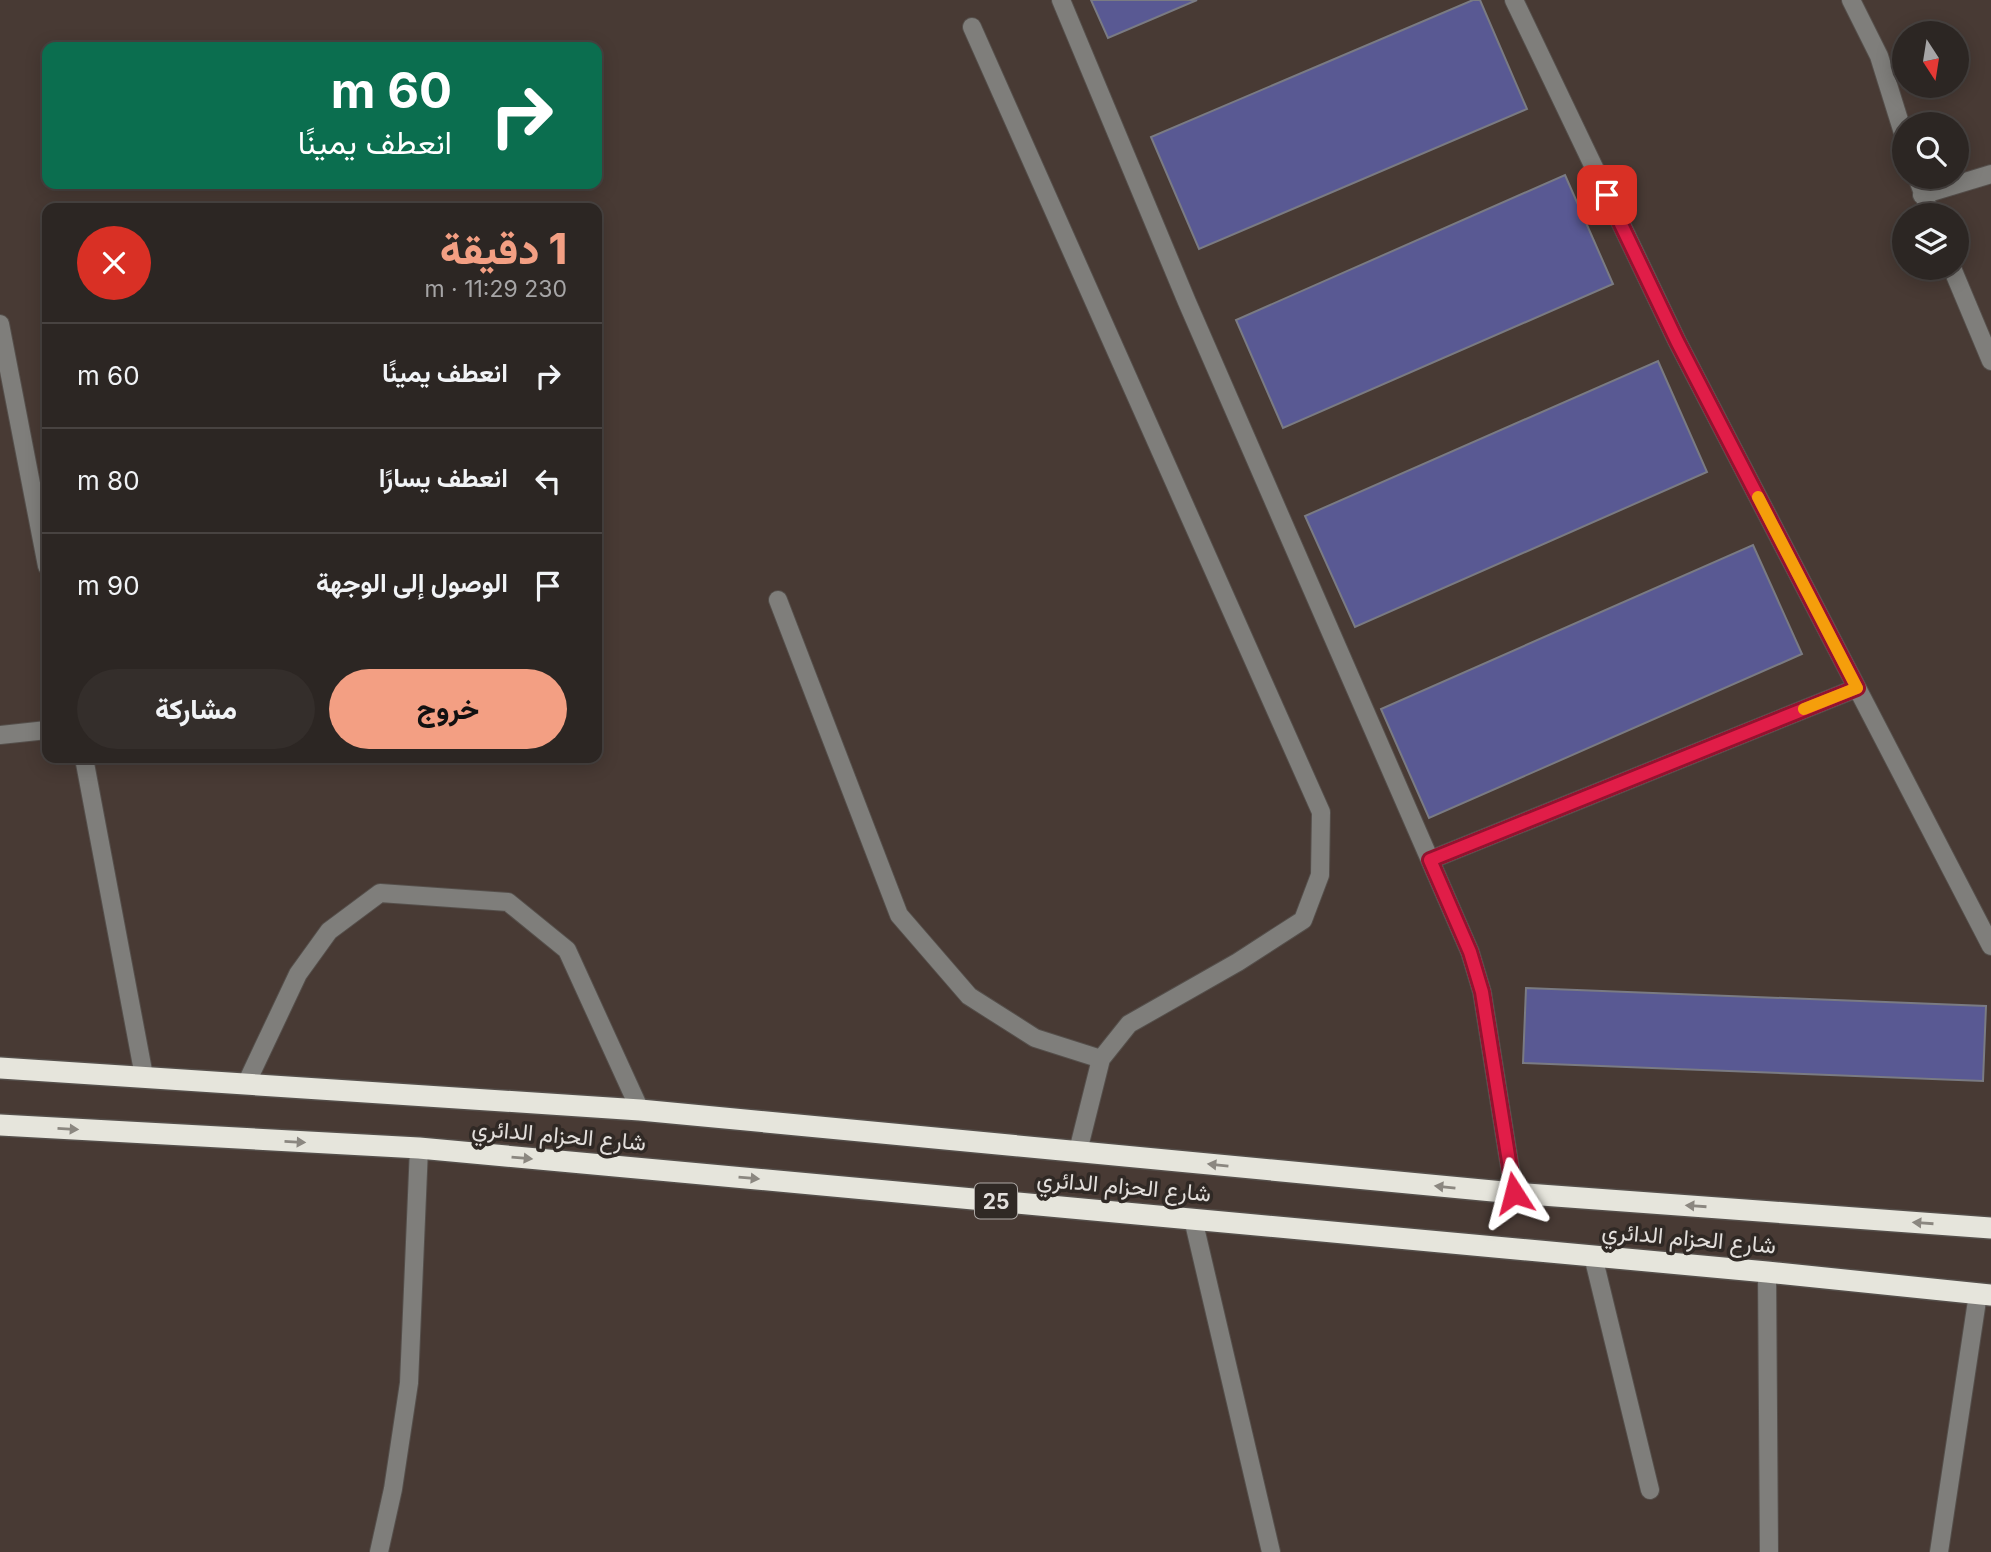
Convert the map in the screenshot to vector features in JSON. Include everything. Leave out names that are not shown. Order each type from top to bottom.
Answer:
[{"type":"highway","name":"شارع الحزام الدائري","points":[[0,1068],[247,1082],[640,1110],[1514,1193],[1991,1228]]},
{"type":"highway","name":"شارع الحزام الدائري","points":[[0,1125],[419,1148],[1768,1272],[1984,1295]]},
{"type":"street","points":[[1061,0],[1193,314],[1470,952],[1482,992],[1514,1193]]},
{"type":"street","points":[[1514,0],[1677,341],[1991,946]]},
{"type":"street","points":[[1851,0],[1879,56],[1896,112]]},
{"type":"street","points":[[972,27],[1321,812],[1320,875],[1303,920],[1238,962],[1129,1024],[1101,1059],[1078,1151]]},
{"type":"street","points":[[1922,195],[1991,174]]},
{"type":"street","points":[[1920,189],[1926,203]]},
{"type":"street","points":[[1957,280],[1991,361]]},
{"type":"street","points":[[0,324],[42,540]]},
{"type":"street","points":[[778,600],[899,915],[969,996],[1035,1038],[1101,1059]]},
{"type":"street","points":[[1430,860],[1857,688]]},
{"type":"street","points":[[0,735],[42,731]]},
{"type":"street","points":[[86,763],[144,1076]]},
{"type":"street","points":[[247,1082],[298,974],[329,931],[380,893],[509,902],[567,950],[640,1110]]},
{"type":"street","points":[[379,1552],[393,1489],[409,1383],[419,1148]]},
{"type":"street","points":[[1193,1219],[1270,1552]]},
{"type":"street","points":[[1593,1256],[1650,1490]]},
{"type":"street","points":[[1768,1272],[1769,1552]]},
{"type":"street","points":[[1939,1552],[1984,1295]]},
{"type":"shaded area","points":[[0,0],[1991,0],[1991,1552],[0,1552]]},
{"type":"building","points":[[1091,0],[1197,0],[1108,38]]},
{"type":"building","points":[[1473,0],[1480,0],[1527,109],[1199,249],[1151,137]]},
{"type":"building","points":[[1565,175],[1613,284],[1283,428],[1236,320]]},
{"type":"building","points":[[1658,361],[1707,472],[1355,627],[1305,516]]},
{"type":"building","points":[[1753,545],[1802,654],[1429,818],[1381,709]]},
{"type":"building","points":[[1526,988],[1986,1006],[1983,1081],[1523,1063]]},
{"type":"slow traffic","points":[[1758,497],[1857,688],[1804,709]]},
{"type":"route","points":[[1514,1193],[1482,992],[1470,952],[1430,860],[1857,688],[1677,341],[1607,195]]}]
